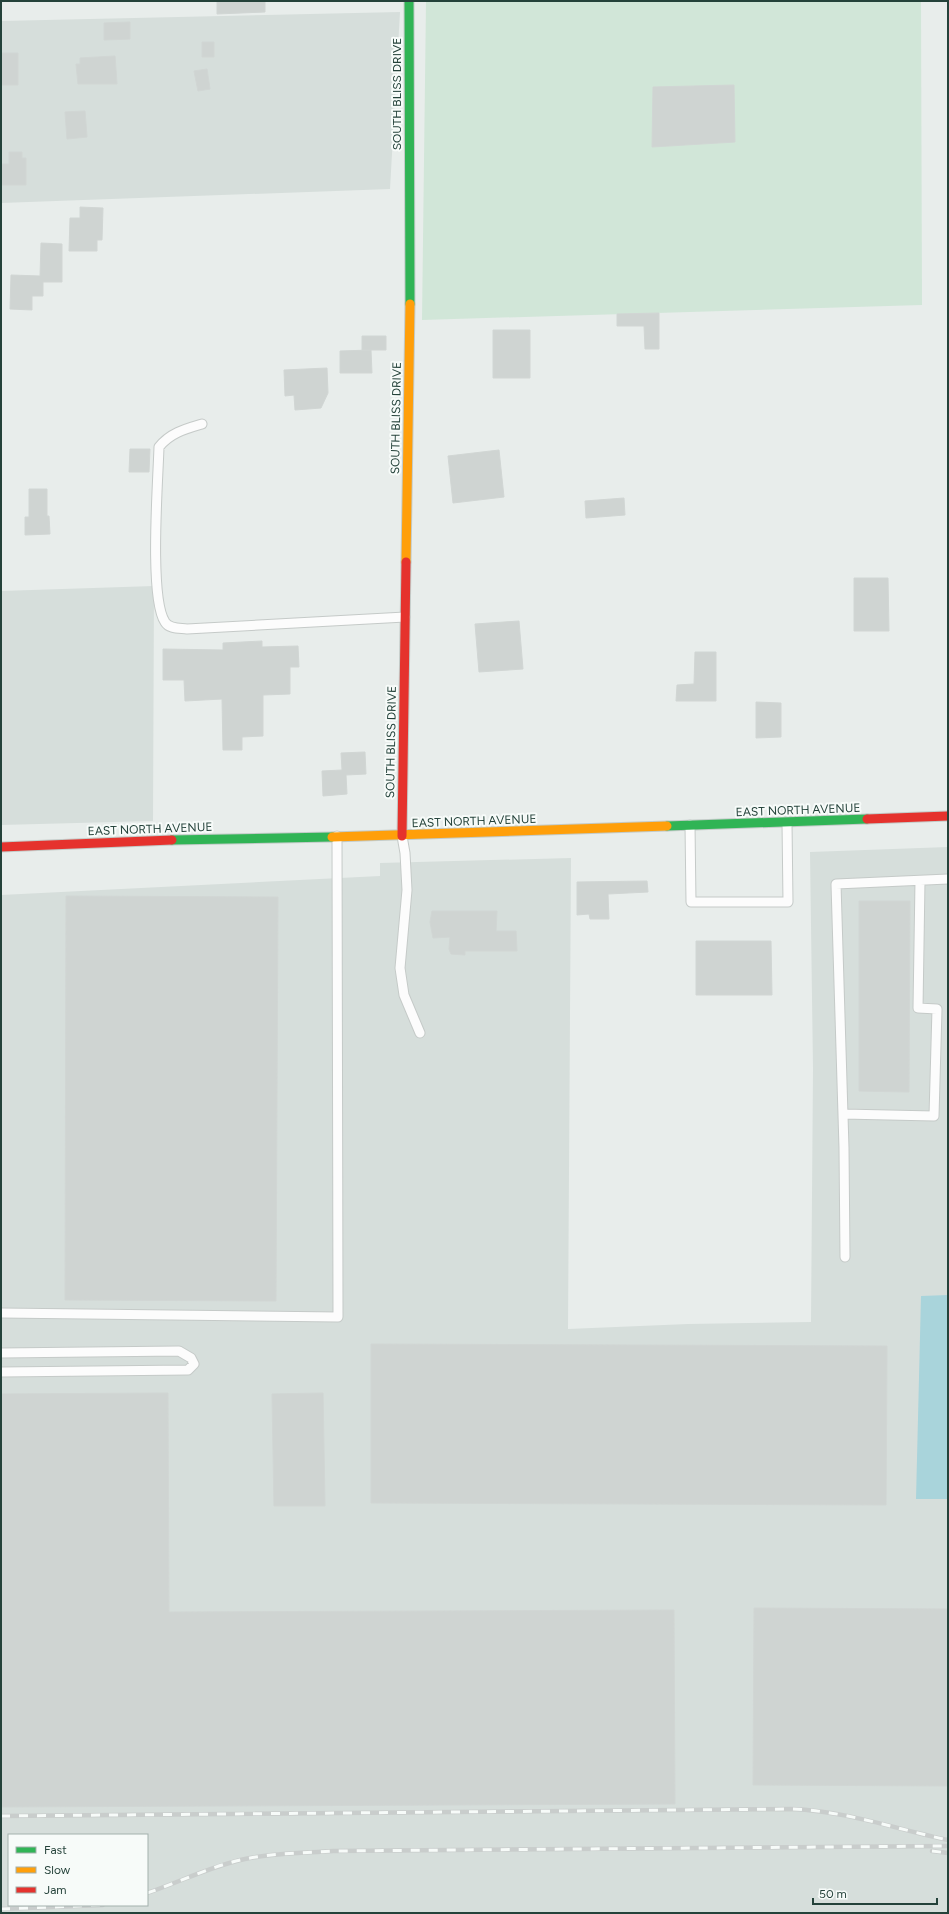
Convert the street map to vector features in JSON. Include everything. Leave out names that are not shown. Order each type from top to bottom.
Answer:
[{"type":"street","name":"SOUTH BLISS DRIVE","points":[[402,836],[411,256],[409,1]]},
{"type":"street","name":"EAST NORTH AVENUE","points":[[1,847],[188,839],[402,836],[948,816]]},
{"type":"lane","points":[[202,424],[176,433],[165,440],[159,447],[157,539],[158,602],[165,623],[171,627],[187,628],[405,618]]},
{"type":"lane","points":[[690,825],[691,902],[788,902],[787,823]]},
{"type":"lane","points":[[1,1313],[338,1317],[337,836]]},
{"type":"lane","points":[[402,836],[405,853],[407,890],[400,968],[404,995],[420,1033]]},
{"type":"lane","points":[[845,1257],[843,1114],[836,884],[948,879]]},
{"type":"lane","points":[[843,1114],[934,1116],[937,1009],[918,1008],[920,880]]},
{"type":"lane","points":[[1,1353],[179,1351],[191,1358],[194,1364],[188,1370],[1,1372]]},
{"type":"shaded area","points":[[400,12],[390,189],[1,203],[1,21]]},
{"type":"shaded area","points":[[154,586],[153,821],[1,825],[1,591]]},
{"type":"shaded area","points":[[948,847],[948,1913],[1,1913],[1,895],[380,876],[380,863],[571,858],[568,1329],[688,1324],[811,1322],[813,1069],[810,852]]},
{"type":"green space","points":[[426,1],[921,1],[922,305],[422,320]]},
{"type":"water","points":[[948,1295],[948,1499],[916,1499],[921,1296]]},
{"type":"building","points":[[217,1],[265,1],[265,12],[217,14]]},
{"type":"building","points":[[130,22],[130,39],[104,40],[104,23]]},
{"type":"building","points":[[202,42],[214,42],[214,57],[202,57]]},
{"type":"building","points":[[1,53],[18,53],[18,85],[1,85]]},
{"type":"building","points":[[115,56],[117,84],[78,84],[76,64],[80,64],[80,58]]},
{"type":"building","points":[[207,69],[210,89],[198,91],[194,71]]},
{"type":"building","points":[[734,85],[735,142],[652,147],[653,87]]},
{"type":"building","points":[[85,111],[87,137],[67,139],[65,112]]},
{"type":"building","points":[[9,152],[22,152],[22,158],[26,158],[26,185],[1,185],[1,164],[9,164]]},
{"type":"building","points":[[80,207],[103,208],[102,240],[97,240],[97,251],[69,251],[70,218],[80,218]]},
{"type":"building","points":[[41,243],[62,244],[62,282],[43,282],[43,296],[32,296],[32,310],[10,309],[11,275],[40,276]]},
{"type":"building","points":[[659,313],[659,349],[645,349],[644,326],[617,326],[617,314]]},
{"type":"building","points":[[493,330],[530,330],[530,378],[493,378]]},
{"type":"building","points":[[362,336],[386,336],[386,350],[362,350]]},
{"type":"building","points":[[371,350],[372,373],[340,373],[340,351]]},
{"type":"building","points":[[327,368],[328,393],[321,408],[295,410],[294,395],[285,396],[284,370]]},
{"type":"building","points":[[130,449],[150,449],[149,472],[129,472]]},
{"type":"building","points":[[499,450],[504,497],[453,503],[448,456]]},
{"type":"building","points":[[29,489],[47,489],[47,516],[49,516],[50,534],[25,535],[25,517],[29,517]]},
{"type":"building","points":[[624,498],[625,515],[586,518],[585,501]]},
{"type":"building","points":[[854,578],[888,578],[889,631],[854,631]]},
{"type":"building","points":[[519,621],[523,669],[479,672],[475,624]]},
{"type":"building","points":[[262,641],[262,647],[298,646],[299,667],[290,667],[290,694],[263,695],[263,736],[242,737],[242,750],[223,750],[222,699],[185,701],[184,680],[163,680],[163,649],[223,650],[223,643]]},
{"type":"building","points":[[695,652],[716,652],[716,701],[676,701],[677,685],[694,684]]},
{"type":"building","points":[[756,702],[781,703],[781,737],[756,738]]},
{"type":"building","points":[[365,752],[366,774],[346,775],[347,794],[323,796],[322,771],[342,770],[341,753]]},
{"type":"building","points":[[647,881],[648,892],[608,894],[609,919],[590,919],[589,914],[577,915],[577,882]]},
{"type":"building","points":[[66,896],[278,897],[276,1301],[65,1300]]},
{"type":"building","points":[[859,901],[910,901],[909,1092],[859,1091]]},
{"type":"building","points":[[432,911],[497,911],[496,931],[516,931],[517,951],[465,951],[465,955],[451,954],[449,949],[450,937],[433,938],[430,922]]},
{"type":"building","points":[[696,941],[771,941],[772,995],[696,995]]},
{"type":"building","points":[[371,1344],[887,1346],[886,1505],[371,1503]]},
{"type":"building","points":[[168,1393],[169,1612],[674,1610],[675,1804],[1,1807],[1,1394]]},
{"type":"building","points":[[323,1393],[325,1506],[274,1506],[272,1394]]},
{"type":"building","points":[[754,1608],[948,1609],[948,1786],[753,1785]]},
{"type":"railway","points":[[1,1816],[792,1809],[832,1813],[948,1840]]},
{"type":"railway","points":[[148,1893],[208,1870],[245,1859],[333,1851],[948,1846]]},
{"type":"railway","points":[[932,1851],[948,1853]]},
{"type":"railway","points":[[1,1909],[78,1906]]},
{"type":"traffic: fast","points":[[409,1],[410,304]]},
{"type":"traffic: fast","points":[[667,826],[867,819]]},
{"type":"traffic: fast","points":[[172,840],[332,837]]},
{"type":"traffic: slow","points":[[406,562],[410,304]]},
{"type":"traffic: slow","points":[[332,837],[667,826]]},
{"type":"traffic: jam","points":[[402,836],[406,562]]},
{"type":"traffic: jam","points":[[867,819],[948,816]]},
{"type":"traffic: jam","points":[[1,847],[172,840]]}]
